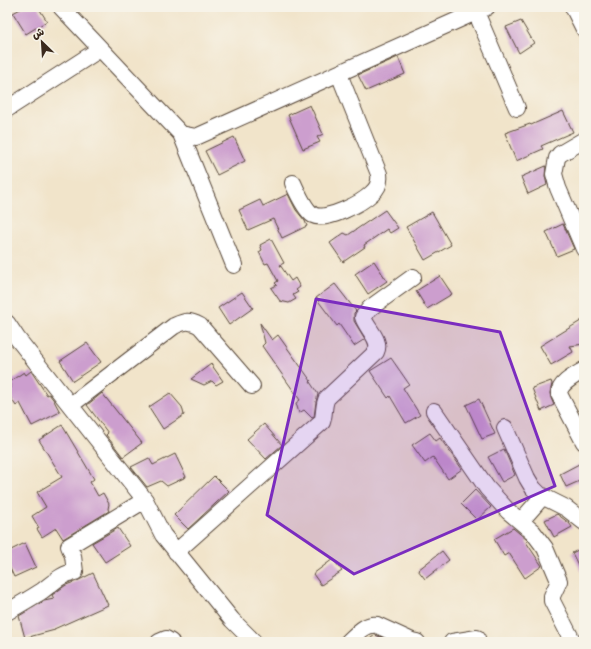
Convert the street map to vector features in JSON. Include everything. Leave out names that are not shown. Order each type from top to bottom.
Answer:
[{"type":"street","points":[[61,7],[180,134],[234,265]]},
{"type":"street","points":[[573,7],[584,29]]},
{"type":"street","points":[[180,134],[196,137],[481,10],[517,108]]},
{"type":"street","points":[[7,109],[100,49]]},
{"type":"street","points":[[293,184],[308,210],[313,215],[322,217],[354,206],[373,193],[380,181],[380,174],[339,74]]},
{"type":"street","points":[[584,140],[560,154],[557,158],[554,174],[558,188],[584,249]]},
{"type":"street","points":[[176,552],[322,422],[324,402],[327,398],[378,350],[376,340],[364,322],[363,317],[370,308],[413,277]]},
{"type":"street","points":[[71,405],[174,326],[190,321],[200,326],[252,386]]},
{"type":"street","points":[[7,323],[17,338],[145,500],[163,535],[176,552],[232,620],[254,642]]},
{"type":"street","points":[[584,370],[565,383],[559,391],[559,394],[584,442]]},
{"type":"street","points":[[434,411],[487,488],[508,511],[533,532],[545,548],[559,581],[552,596],[552,602],[573,642]]},
{"type":"street","points":[[505,428],[527,478],[533,488],[543,496],[566,508],[584,522]]},
{"type":"street","points":[[521,522],[543,496]]},
{"type":"street","points":[[7,612],[42,591],[69,572],[75,572],[73,556],[69,546],[145,500]]},
{"type":"street","points":[[348,642],[368,625],[372,624],[412,641],[418,642]]},
{"type":"street","points":[[452,642],[477,638]]},
{"type":"street","points":[[159,642],[166,639],[171,642]]},
{"type":"highlighted area","points":[[316,299],[500,332],[555,486],[354,574],[267,515]]},
{"type":"building","points":[[24,7],[38,7],[47,21],[26,34],[13,13]]},
{"type":"building","points":[[521,21],[534,43],[519,53],[506,27]]},
{"type":"building","points":[[398,57],[405,74],[366,91],[358,75]]},
{"type":"building","points":[[310,105],[323,134],[317,137],[320,142],[303,149],[288,115]]},
{"type":"building","points":[[563,111],[573,132],[541,146],[543,149],[516,161],[505,133],[530,124],[531,125]]},
{"type":"building","points":[[234,137],[245,161],[217,175],[205,151]]},
{"type":"building","points":[[546,166],[545,176],[547,185],[528,194],[521,177]]},
{"type":"building","points":[[288,194],[296,210],[307,226],[282,238],[273,219],[248,230],[239,210],[260,200],[263,206]]},
{"type":"building","points":[[385,210],[398,228],[390,233],[387,229],[364,245],[365,247],[343,262],[330,243],[344,233],[348,235]]},
{"type":"building","points":[[432,212],[451,245],[425,260],[406,227]]},
{"type":"building","points":[[563,224],[574,249],[557,256],[546,232]]},
{"type":"building","points":[[271,239],[284,263],[280,265],[291,281],[295,278],[300,287],[296,290],[298,292],[293,295],[296,299],[289,303],[280,301],[271,288],[277,285],[275,283],[278,281],[268,263],[265,264],[259,252],[262,250],[260,245]]},
{"type":"building","points":[[374,261],[387,281],[368,294],[355,274]]},
{"type":"building","points":[[440,276],[452,294],[427,309],[416,291]]},
{"type":"building","points":[[335,284],[356,311],[354,313],[354,321],[365,339],[354,346],[339,324],[337,326],[316,298]]},
{"type":"building","points":[[242,292],[253,308],[229,325],[218,308]]},
{"type":"building","points":[[584,319],[584,344],[570,346],[573,352],[551,365],[540,346]]},
{"type":"building","points":[[260,323],[272,340],[278,335],[311,381],[310,382],[318,394],[314,417],[312,418],[304,410],[299,413],[296,403],[300,400],[262,346],[265,343]]},
{"type":"building","points":[[87,343],[101,362],[73,381],[60,361]]},
{"type":"building","points":[[391,358],[409,384],[403,388],[420,415],[406,423],[390,396],[388,398],[370,371]]},
{"type":"building","points":[[211,364],[223,381],[216,385],[212,381],[204,385],[191,379]]},
{"type":"building","points":[[31,371],[47,395],[49,394],[53,399],[60,412],[32,426],[20,403],[16,406],[7,392],[7,390],[12,386],[9,382],[24,372],[26,375]]},
{"type":"building","points":[[551,381],[552,384],[550,393],[554,405],[541,411],[532,388]]},
{"type":"building","points":[[102,393],[142,443],[123,457],[106,435],[108,433],[87,405]]},
{"type":"building","points":[[170,393],[182,407],[184,415],[163,429],[149,407]]},
{"type":"building","points":[[479,399],[495,434],[482,439],[466,405]]},
{"type":"building","points":[[264,424],[282,445],[266,459],[247,439]]},
{"type":"building","points":[[62,425],[94,479],[90,482],[98,496],[103,493],[109,504],[109,511],[63,539],[56,528],[42,537],[32,516],[46,507],[37,492],[62,477],[39,440]]},
{"type":"building","points":[[430,433],[436,441],[440,438],[462,469],[448,479],[433,457],[425,463],[412,445]]},
{"type":"building","points":[[504,449],[515,475],[502,482],[488,457]]},
{"type":"building","points":[[175,454],[186,477],[167,486],[161,481],[147,487],[131,467],[149,458],[153,465]]},
{"type":"building","points":[[579,464],[584,474],[584,479],[566,487],[560,474]]},
{"type":"building","points":[[214,476],[229,491],[188,529],[174,515]]},
{"type":"building","points":[[475,490],[491,507],[477,520],[461,504]]},
{"type":"building","points":[[557,514],[572,527],[554,537],[545,520]]},
{"type":"building","points":[[118,528],[130,546],[105,562],[92,543]]},
{"type":"building","points":[[513,528],[528,541],[526,542],[542,566],[525,578],[509,553],[504,556],[494,539]]},
{"type":"building","points":[[25,543],[36,567],[14,577],[7,562],[7,552]]},
{"type":"building","points":[[584,547],[584,577],[572,553]]},
{"type":"building","points":[[442,551],[449,560],[425,579],[418,570]]},
{"type":"building","points":[[333,559],[342,571],[321,585],[313,574]]},
{"type":"building","points":[[93,573],[108,605],[54,629],[55,630],[25,638],[19,616],[44,601],[54,599],[52,595],[66,585]]},
{"type":"building","points":[[375,635],[386,639],[388,642],[366,642]]}]
